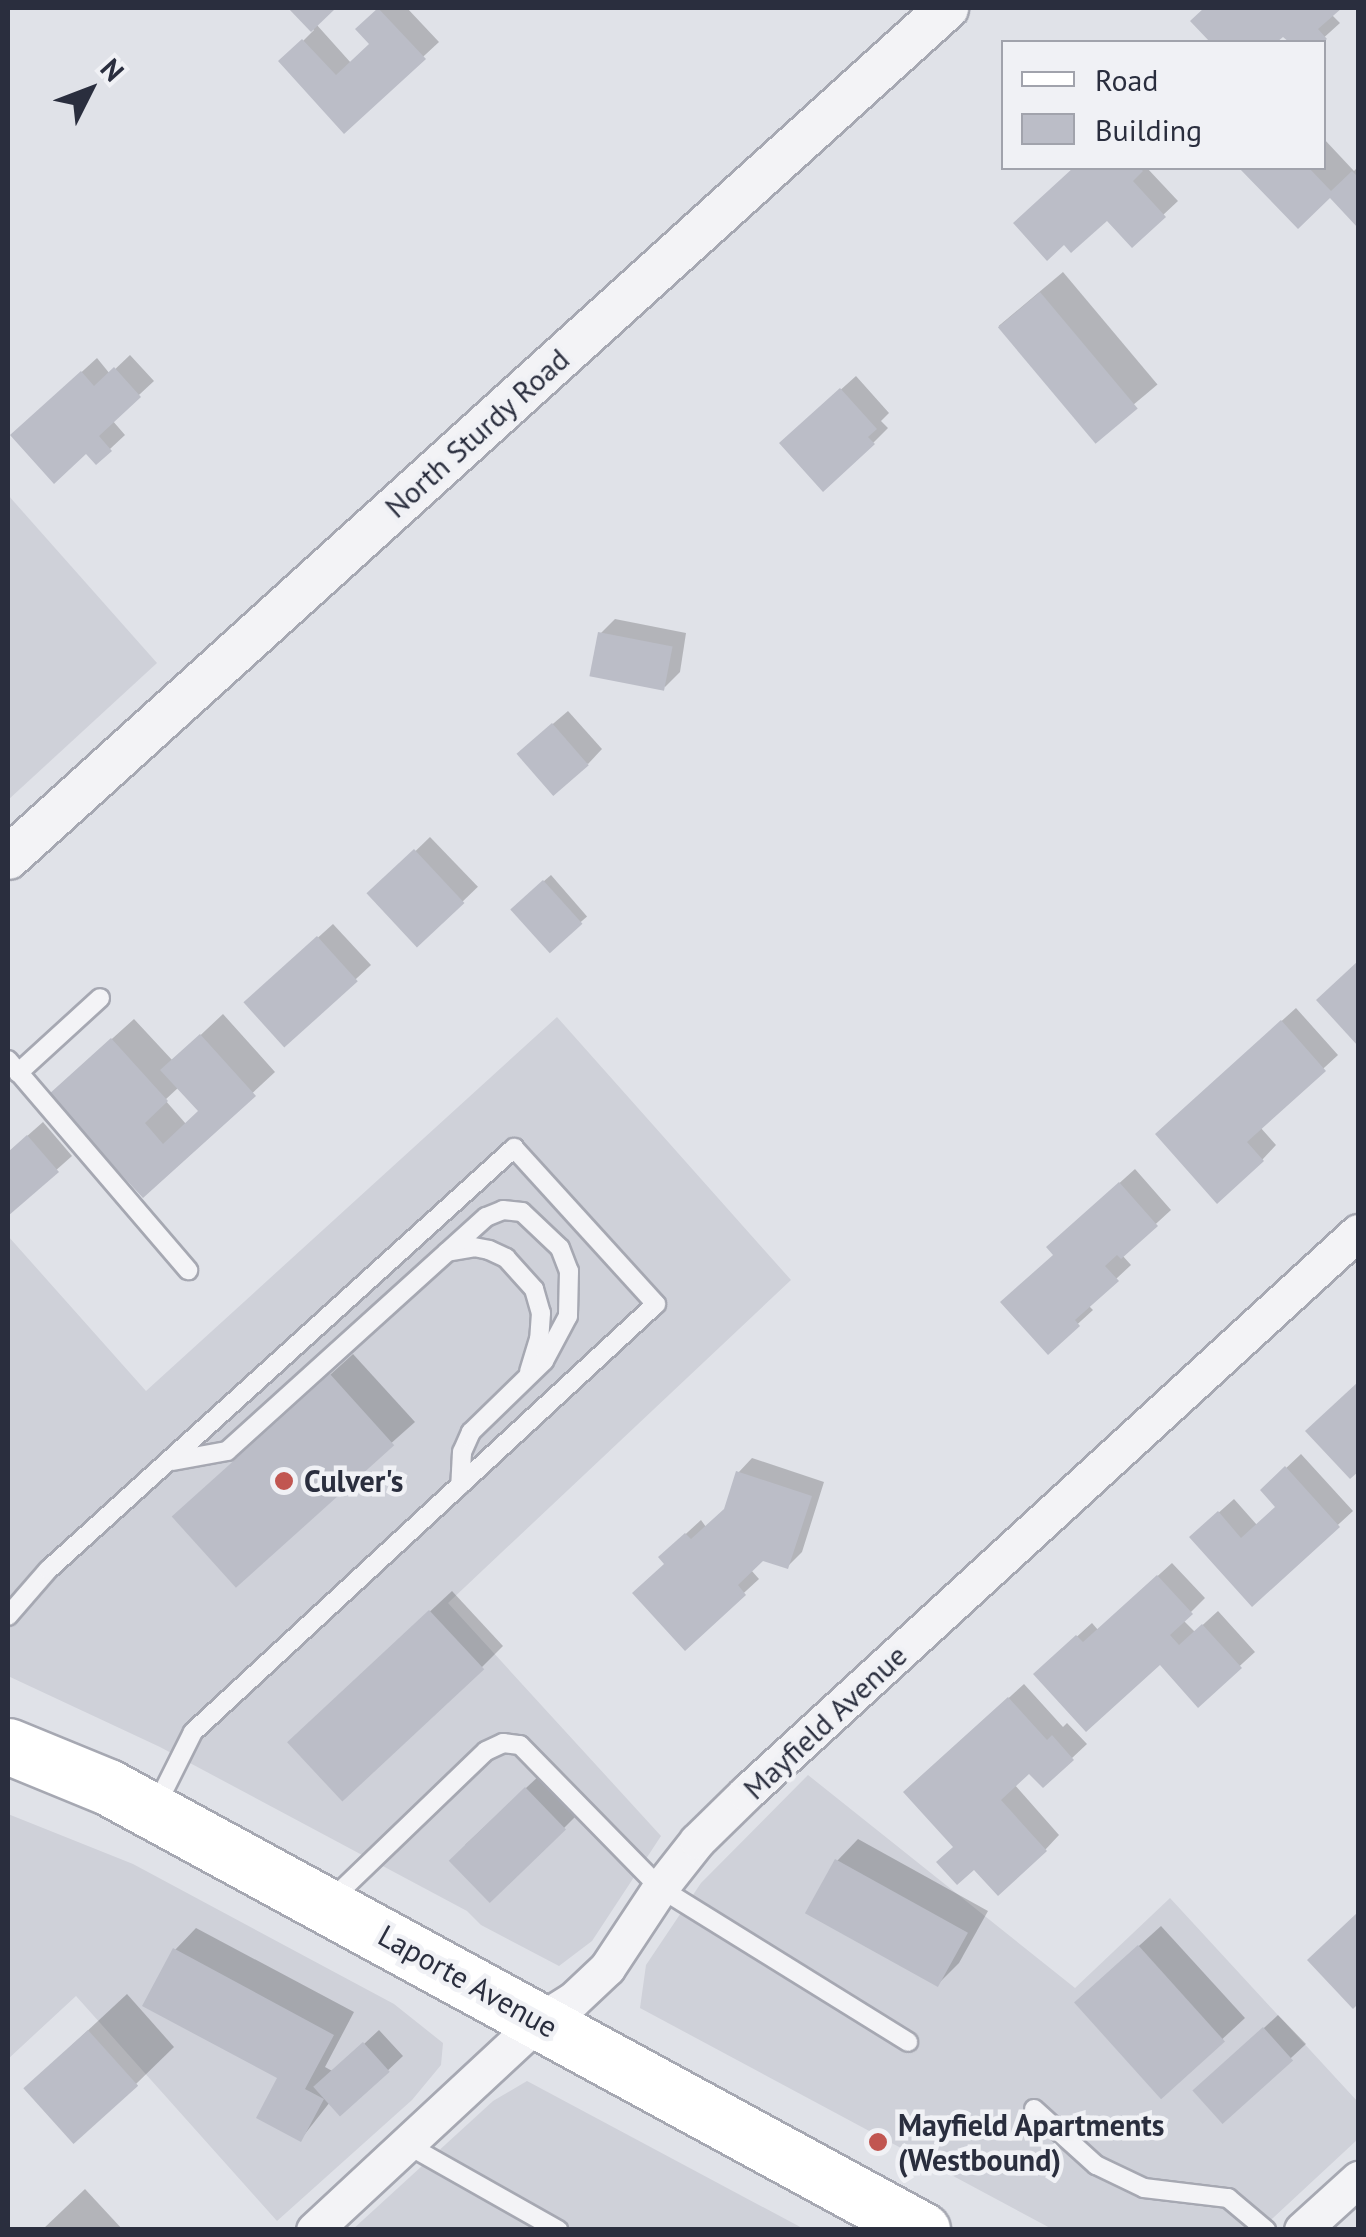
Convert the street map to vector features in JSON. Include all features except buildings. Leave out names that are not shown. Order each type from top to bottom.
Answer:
[{"type":"main road","name":"Laporte Avenue","points":[[8,1746],[108,1787],[328,1903],[922,2230]]},
{"type":"street","name":"North Sturdy Road","points":[[8,858],[946,8]]},
{"type":"street","name":"Mayfield Avenue","points":[[314,2230],[539,2021],[573,2000],[607,1968],[660,1888],[746,1793],[1358,1232]]},
{"type":"street","points":[[1302,2230],[1358,2178]]},
{"type":"lane","points":[[100,998],[13,1066],[188,1270]]},
{"type":"lane","points":[[8,1616],[48,1570],[514,1148],[656,1304],[192,1732],[154,1811]]},
{"type":"lane","points":[[169,1461],[227,1451],[486,1217],[503,1210],[522,1212],[534,1219],[560,1248],[570,1271],[568,1316],[544,1361],[471,1432],[462,1452],[460,1485]]},
{"type":"lane","points":[[447,1252],[474,1247],[489,1250],[506,1258],[534,1289],[541,1313],[540,1339],[527,1376]]},
{"type":"lane","points":[[328,1903],[486,1751],[504,1743],[520,1745],[535,1756],[660,1888],[908,2042]]},
{"type":"lane","points":[[1034,2108],[1096,2165],[1144,2188],[1228,2198],[1266,2230]]},
{"type":"lane","points":[[406,2144],[558,2230]]},
{"type":"shaded area","points":[[8,495],[157,663],[8,800]]},
{"type":"shaded area","points":[[557,1017],[791,1280],[448,1603],[661,1836],[592,1941],[559,1966],[481,1925],[467,1911],[160,1747],[8,1676],[8,1236],[146,1391]]},
{"type":"shaded area","points":[[808,1775],[1075,1988],[1170,1898],[1358,2102],[1358,2139],[1261,2229],[1052,2229],[640,2008],[646,1965],[701,1883]]},
{"type":"shaded area","points":[[8,1814],[133,1864],[394,2004],[443,2043],[441,2065],[412,2100],[277,2221],[76,1996],[8,2059]]},
{"type":"shaded area","points":[[527,2081],[804,2229],[352,2230],[493,2101]]},
{"type":"place","name":"Culver's","points":[[284,1481]]},
{"type":"place","name":"Mayfield Apartments (Westbound)","points":[[878,2142]]}]
